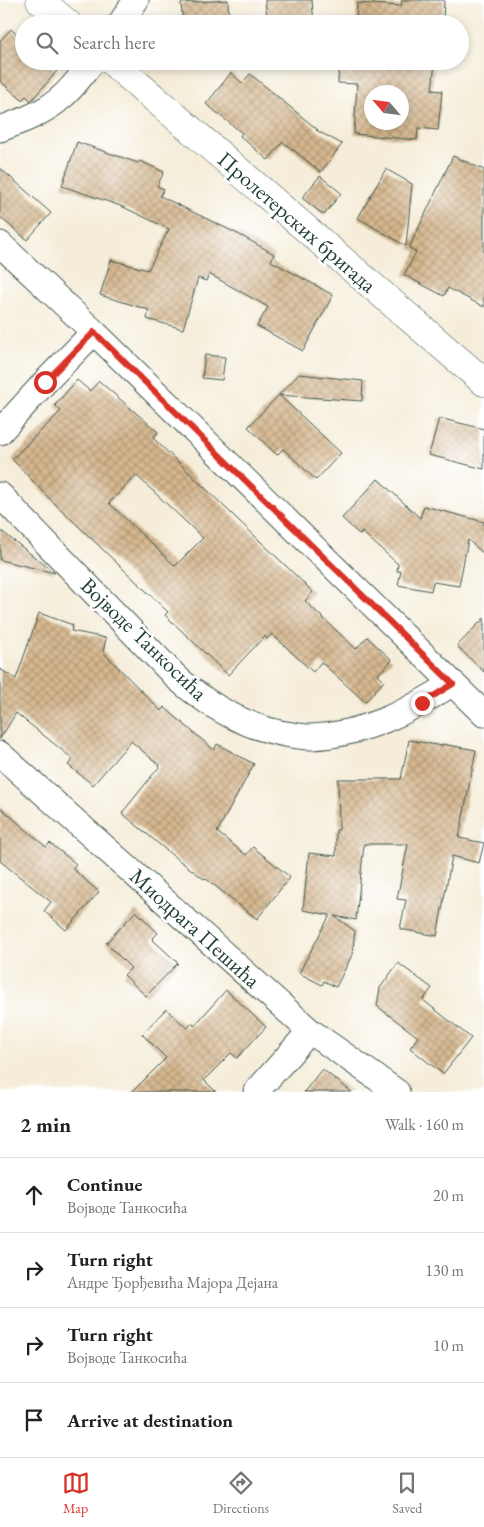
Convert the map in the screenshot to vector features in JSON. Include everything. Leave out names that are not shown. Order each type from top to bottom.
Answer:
[{"type":"street","points":[[40,0],[58,15]]},
{"type":"street","points":[[126,15],[136,0]]},
{"type":"street","points":[[0,129],[26,120],[45,110],[63,96],[85,70]]},
{"type":"street","name":"Пролетерских бригада","points":[[121,70],[484,382]]},
{"type":"street","points":[[0,244],[94,332],[484,714]]},
{"type":"street","points":[[0,432],[94,332]]},
{"type":"street","name":"Војводе Танкосића","points":[[0,495],[177,678],[195,694],[221,711],[244,722],[276,733],[310,737],[353,731],[405,712],[453,684]]},
{"type":"street","name":"Миодрага Пешића","points":[[0,754],[310,1031],[397,1092]]},
{"type":"street","points":[[256,1092],[310,1031]]},
{"type":"building","points":[[228,0],[229,15],[182,15],[181,3]]},
{"type":"building","points":[[265,0],[312,0],[313,15],[267,15]]},
{"type":"building","points":[[402,0],[444,0],[443,15],[356,15],[357,3],[401,6]]},
{"type":"building","points":[[11,29],[15,33],[15,70],[57,71],[31,101],[26,96],[22,100],[0,81],[0,41]]},
{"type":"building","points":[[339,70],[434,70],[432,90],[442,91],[438,130],[418,128],[417,140],[354,134],[357,84],[338,83]]},
{"type":"building","points":[[231,73],[242,83],[250,74],[318,130],[316,130],[342,144],[321,172],[283,142],[268,160],[240,136],[242,133],[206,104]]},
{"type":"building","points":[[77,142],[138,163],[140,161],[164,172],[157,186],[164,189],[160,196],[240,235],[274,254],[271,261],[333,295],[303,351],[257,326],[268,307],[209,274],[206,281],[198,278],[183,329],[147,319],[149,310],[100,295],[111,260],[148,270],[169,229],[121,206],[62,186]]},
{"type":"building","points":[[453,156],[484,170],[484,307],[448,288],[444,296],[404,275],[416,252],[409,248]]},
{"type":"building","points":[[0,168],[51,213],[27,240],[0,217]]},
{"type":"building","points":[[386,169],[412,184],[406,246],[358,218]]},
{"type":"building","points":[[320,176],[341,193],[324,215],[302,198]]},
{"type":"building","points":[[205,355],[225,357],[222,380],[202,378]]},
{"type":"building","points":[[299,374],[363,381],[362,401],[279,395],[341,453],[316,480],[283,449],[277,455],[248,427]]},
{"type":"building","points":[[77,380],[90,391],[99,381],[158,432],[153,438],[313,592],[305,601],[356,649],[367,637],[392,660],[378,675],[384,681],[365,702],[321,662],[313,672],[272,634],[267,639],[265,636],[228,675],[165,615],[168,612],[47,496],[12,459],[61,411],[55,405]],"holes":[[[136,475],[203,538],[175,566],[109,503]]]},
{"type":"building","points":[[439,418],[484,429],[484,469],[429,455]]},
{"type":"building","points":[[378,479],[420,518],[424,506],[484,522],[484,554],[468,540],[459,586],[433,582],[431,591],[398,585],[401,571],[397,571],[398,564],[362,532],[360,535],[342,518]]},
{"type":"building","points":[[0,530],[55,573],[0,560]]},
{"type":"building","points":[[39,613],[73,625],[71,631],[106,638],[103,652],[161,711],[164,707],[214,750],[217,744],[254,764],[217,832],[246,855],[253,847],[290,877],[257,919],[172,855],[122,813],[160,766],[131,741],[93,785],[68,765],[73,759],[16,713],[0,739],[0,669],[16,679]]},
{"type":"building","points":[[484,618],[484,672],[457,646]]},
{"type":"building","points":[[409,740],[476,750],[459,838],[484,843],[479,863],[452,856],[437,936],[400,929],[406,900],[397,899],[408,844],[364,844],[356,920],[334,916],[355,931],[352,955],[336,987],[324,981],[322,985],[299,973],[330,915],[303,910],[309,853],[336,856],[336,830],[339,830],[338,779],[401,779]]},
{"type":"building","points":[[0,807],[46,847],[50,843],[76,864],[72,868],[99,892],[66,930],[44,911],[51,902],[0,861]]},
{"type":"building","points":[[136,911],[158,933],[152,939],[178,963],[146,996],[124,975],[131,968],[106,943]]},
{"type":"building","points":[[398,963],[432,988],[423,1000],[471,1038],[443,1074],[410,1048],[418,1037],[377,1006],[380,988]]},
{"type":"building","points":[[226,990],[266,1027],[237,1058],[231,1053],[204,1080],[216,1092],[132,1092],[166,1058],[142,1034],[166,1009],[187,1028],[192,1023],[194,1026]]},
{"type":"building","points":[[322,1069],[352,1092],[304,1092]]},
{"type":"route","points":[[45,382],[94,332],[453,684],[422,703]]}]
